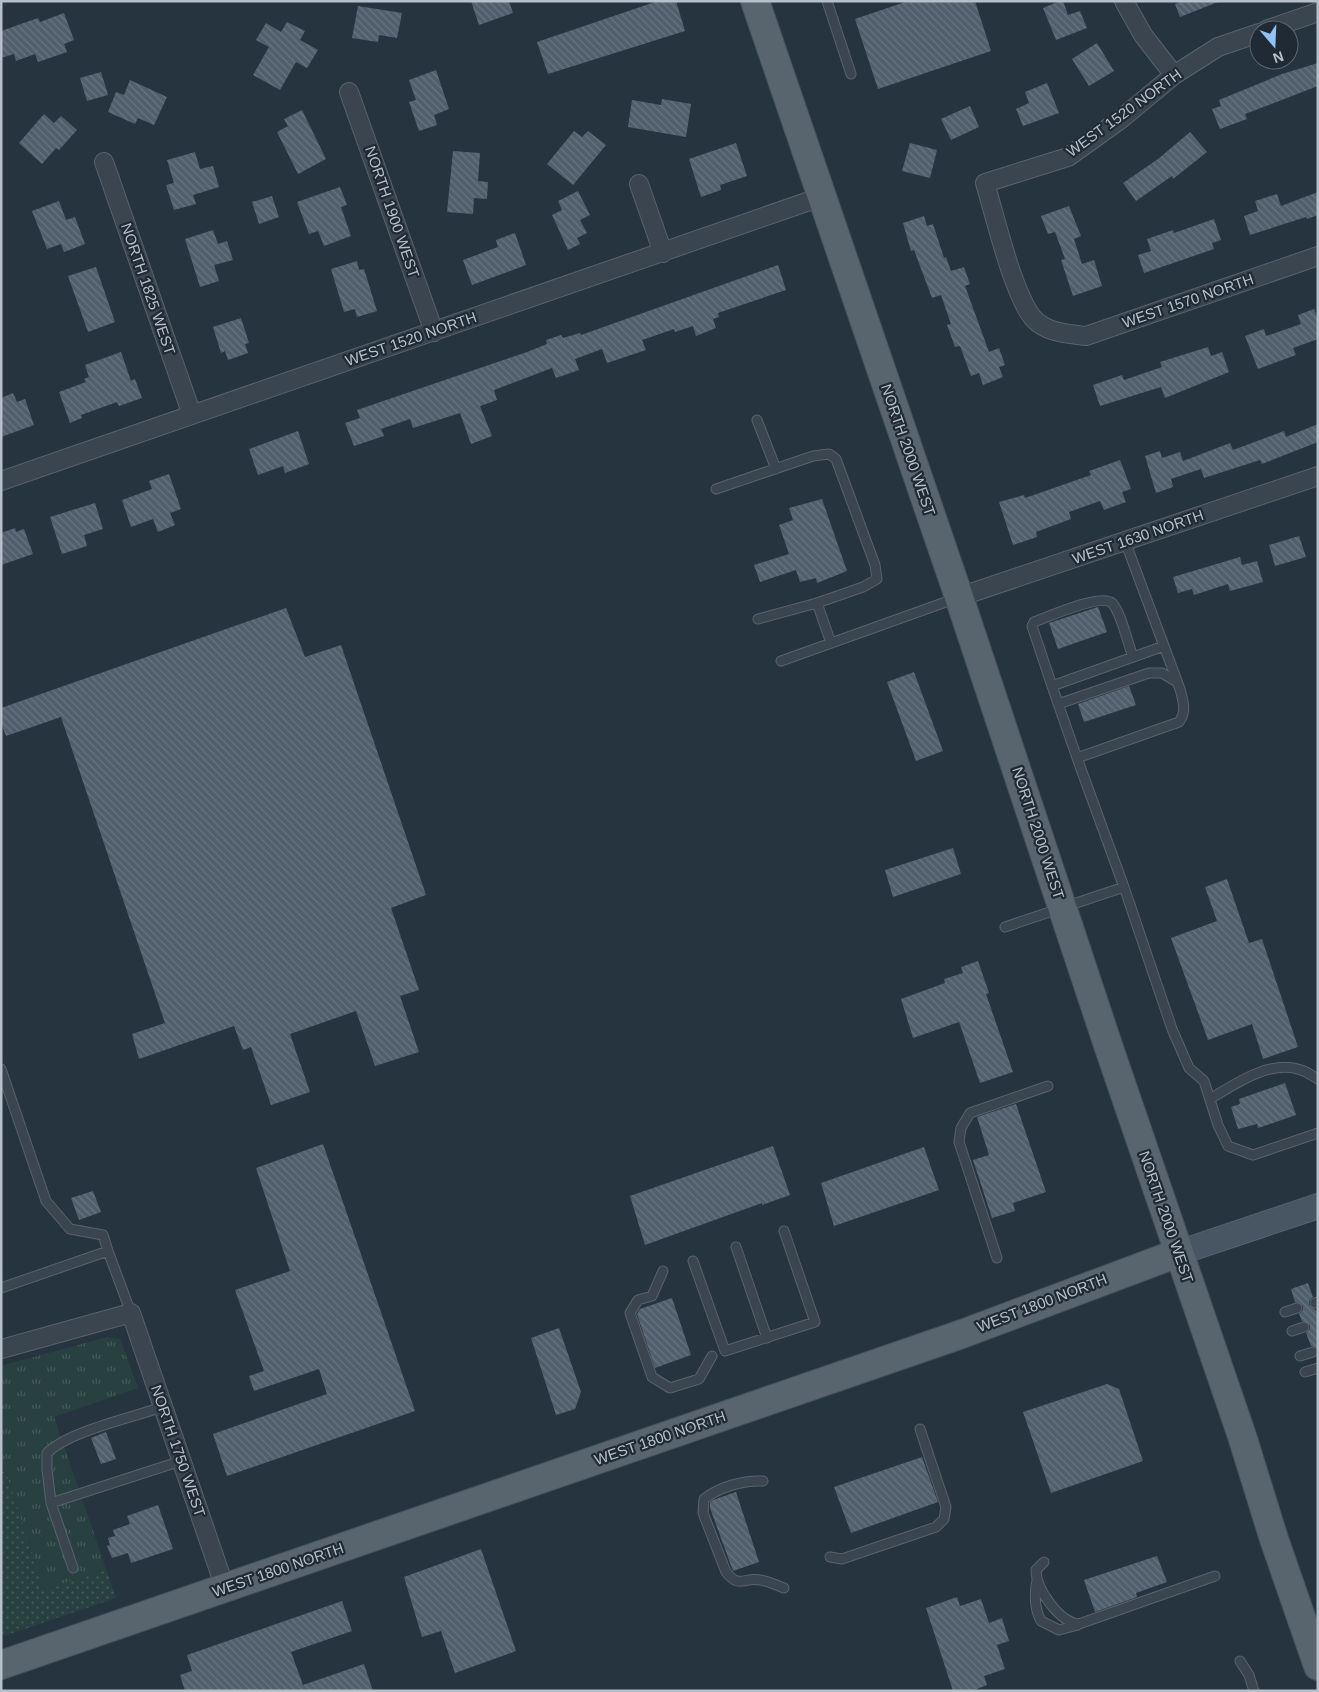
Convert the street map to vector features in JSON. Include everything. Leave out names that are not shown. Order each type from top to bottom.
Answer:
[{"type":"main road","name":"NORTH 2000 WEST","points":[[755,1],[959,597],[1318,1666]]},
{"type":"main road","name":"WEST 1800 NORTH","points":[[1,1665],[953,1337],[1178,1252],[1318,1206]]},
{"type":"street","points":[[1124,1],[1143,35],[1174,76]]},
{"type":"street","points":[[1295,20],[1318,12]]},
{"type":"street","name":"WEST 1520 NORTH","points":[[1057,333],[1033,319],[1018,292],[985,184],[1068,157],[1121,120],[1174,76],[1218,47],[1249,36]]},
{"type":"street","name":"NORTH 1900 WEST","points":[[349,92],[434,332]]},
{"type":"street","name":"NORTH 1825 WEST","points":[[104,162],[192,415]]},
{"type":"street","points":[[639,184],[663,253]]},
{"type":"street","name":"WEST 1520 NORTH","points":[[1,481],[821,197]]},
{"type":"street","name":"WEST 1570 NORTH","points":[[1057,333],[1086,336],[1318,256]]},
{"type":"street","name":"WEST 1630 NORTH","points":[[959,597],[1318,476]]},
{"type":"street","points":[[1,1349],[131,1312]]},
{"type":"street","name":"NORTH 1750 WEST","points":[[131,1312],[162,1408],[225,1588]]},
{"type":"lane","points":[[827,1],[851,74]]},
{"type":"lane","points":[[757,420],[776,469]]},
{"type":"lane","points":[[716,489],[813,456],[829,454],[836,459],[875,565],[877,579],[872,583],[817,603],[758,619]]},
{"type":"lane","points":[[1077,758],[1179,722],[1184,709],[1177,682],[1125,541]]},
{"type":"lane","points":[[781,661],[959,597]]},
{"type":"lane","points":[[1133,658],[1116,609],[1111,602],[1102,599],[1034,622],[1032,626],[1172,1030],[1189,1068],[1204,1081],[1218,1125],[1228,1146],[1253,1154],[1318,1132]]},
{"type":"lane","points":[[817,603],[831,643]]},
{"type":"lane","points":[[1052,686],[1164,646]]},
{"type":"lane","points":[[1058,704],[1149,673],[1162,673],[1177,682]]},
{"type":"lane","points":[[1005,927],[1124,887]]},
{"type":"lane","points":[[1210,1099],[1247,1078],[1278,1067],[1300,1069],[1318,1079]]},
{"type":"lane","points":[[1,1069],[46,1201],[70,1229],[103,1235],[131,1312]]},
{"type":"lane","points":[[996,1258],[959,1142],[959,1134],[970,1113],[1048,1086]]},
{"type":"lane","points":[[693,1261],[725,1352],[815,1322],[784,1231]]},
{"type":"lane","points":[[736,1247],[767,1338]]},
{"type":"lane","points":[[1,1288],[108,1251]]},
{"type":"lane","points":[[663,1271],[652,1296],[638,1300],[630,1313],[652,1377],[670,1388],[698,1379],[712,1356]]},
{"type":"lane","points":[[1285,1312],[1297,1308]]},
{"type":"lane","points":[[1292,1332],[1304,1327]]},
{"type":"lane","points":[[1300,1356],[1313,1352]]},
{"type":"lane","points":[[1305,1372],[1318,1368]]},
{"type":"lane","points":[[73,1568],[51,1503],[47,1470],[48,1453],[55,1445],[77,1435],[162,1408]]},
{"type":"lane","points":[[830,1557],[842,1559],[936,1527],[944,1519],[946,1507],[920,1429]]},
{"type":"lane","points":[[51,1503],[181,1461]]},
{"type":"lane","points":[[763,1481],[749,1480],[711,1494],[704,1499],[703,1513],[726,1572],[731,1578],[739,1582],[757,1579],[784,1588]]},
{"type":"lane","points":[[1044,1562],[1036,1570],[1037,1580],[1034,1592],[1036,1608],[1041,1621],[1047,1626],[1060,1630],[1215,1576]]},
{"type":"lane","points":[[1037,1580],[1064,1619],[1079,1624]]},
{"type":"lane","points":[[1240,1661],[1249,1675],[1254,1691]]},
{"type":"green space","points":[[107,1337],[120,1339],[138,1388],[54,1417],[106,1569],[44,1590],[1,1457],[1,1366]]},
{"type":"green space","points":[[1,1457],[44,1590],[106,1569],[116,1598],[1,1637]]},
{"type":"building","points":[[471,1],[509,1],[513,13],[479,25]]},
{"type":"building","points":[[658,1],[676,1],[685,31],[548,74],[537,42]]},
{"type":"building","points":[[908,1],[975,1],[991,51],[878,89],[855,19]]},
{"type":"building","points":[[1063,1],[1068,15],[1080,11],[1087,28],[1056,40],[1043,8]]},
{"type":"building","points":[[1183,1],[1218,2],[1180,17],[1175,4]]},
{"type":"building","points":[[358,6],[402,13],[397,38],[379,35],[378,42],[352,38]]},
{"type":"building","points":[[64,13],[74,40],[64,44],[67,52],[38,62],[35,54],[16,61],[14,54],[1,58],[1,31],[38,18],[40,22]]},
{"type":"building","points":[[287,22],[305,31],[300,40],[318,50],[307,68],[296,62],[280,90],[253,75],[269,47],[256,40],[266,23],[281,32]]},
{"type":"building","points":[[1097,43],[1114,71],[1089,86],[1072,59]]},
{"type":"building","points":[[1318,63],[1318,86],[1245,114],[1247,119],[1220,129],[1212,109],[1221,106],[1219,100]]},
{"type":"building","points":[[436,70],[449,109],[434,115],[437,125],[419,131],[409,102],[416,100],[409,80]]},
{"type":"building","points":[[101,72],[108,95],[87,101],[80,78]]},
{"type":"building","points":[[130,80],[167,97],[154,125],[138,118],[135,124],[108,112],[116,92],[124,95]]},
{"type":"building","points":[[1047,83],[1059,113],[1023,126],[1016,109],[1029,103],[1025,92]]},
{"type":"building","points":[[662,99],[691,104],[686,137],[628,127],[632,100],[661,105]]},
{"type":"building","points":[[970,106],[979,127],[951,140],[941,119]]},
{"type":"building","points":[[302,110],[326,159],[298,174],[277,132],[288,126],[284,119]]},
{"type":"building","points":[[44,114],[54,123],[61,116],[77,130],[59,150],[56,148],[42,164],[19,143]]},
{"type":"building","points":[[574,131],[582,137],[588,131],[606,145],[573,185],[547,164]]},
{"type":"building","points":[[1190,132],[1207,152],[1173,179],[1172,176],[1136,201],[1123,183],[1158,159]]},
{"type":"building","points":[[736,143],[747,176],[720,185],[721,190],[701,197],[689,159]]},
{"type":"building","points":[[910,143],[937,150],[930,178],[902,171]]},
{"type":"building","points":[[453,151],[480,153],[478,181],[488,182],[487,199],[474,198],[473,214],[447,212]]},
{"type":"building","points":[[195,152],[200,169],[213,166],[219,187],[193,195],[196,204],[174,210],[166,185],[174,183],[167,160]]},
{"type":"building","points":[[340,187],[347,205],[341,207],[351,236],[324,246],[318,231],[309,234],[297,202]]},
{"type":"building","points":[[578,191],[590,215],[580,220],[587,233],[577,238],[580,244],[568,250],[552,215],[562,210],[558,201]]},
{"type":"building","points":[[1318,192],[1318,215],[1250,235],[1244,216],[1258,211],[1255,201],[1277,194],[1281,206]]},
{"type":"building","points":[[272,196],[279,217],[259,224],[252,202]]},
{"type":"building","points":[[59,201],[66,220],[75,217],[85,244],[64,252],[61,244],[47,249],[32,211]]},
{"type":"building","points":[[1069,206],[1081,236],[1074,239],[1082,264],[1094,260],[1102,286],[1073,296],[1061,260],[1065,259],[1055,232],[1048,234],[1041,216]]},
{"type":"building","points":[[924,216],[927,226],[933,224],[944,258],[946,257],[951,271],[964,267],[970,284],[965,286],[989,352],[999,348],[1005,365],[999,367],[1003,377],[983,385],[979,373],[971,376],[960,346],[955,347],[947,325],[951,324],[941,295],[932,298],[914,250],[911,251],[903,223]]},
{"type":"building","points":[[1214,219],[1221,240],[1212,243],[1214,249],[1144,273],[1138,255],[1151,251],[1147,239],[1173,230],[1174,233]]},
{"type":"building","points":[[213,230],[218,244],[227,241],[233,260],[214,265],[219,281],[200,287],[185,239]]},
{"type":"building","points":[[515,233],[526,265],[472,285],[463,260],[498,247],[496,240]]},
{"type":"building","points":[[357,261],[359,270],[364,269],[377,311],[357,317],[355,309],[344,312],[331,269]]},
{"type":"building","points":[[778,265],[786,290],[718,313],[719,317],[713,319],[716,328],[696,336],[693,326],[675,332],[674,329],[642,340],[646,350],[607,363],[602,349],[575,359],[579,370],[556,378],[552,368],[494,390],[497,400],[480,406],[492,436],[471,444],[460,413],[413,428],[410,419],[381,429],[384,436],[354,446],[345,423],[360,418],[357,410],[527,352],[547,344],[546,340],[561,335],[563,338],[580,333],[581,335]]},
{"type":"building","points":[[96,267],[115,322],[88,332],[68,276]]},
{"type":"building","points":[[1314,309],[1318,319],[1318,339],[1293,348],[1296,355],[1258,369],[1245,336],[1264,329],[1266,336],[1301,324],[1298,315]]},
{"type":"building","points":[[241,318],[249,343],[245,344],[248,353],[228,360],[225,351],[221,353],[213,327]]},
{"type":"building","points":[[1208,347],[1211,356],[1222,352],[1229,372],[1165,398],[1161,387],[1100,406],[1093,385],[1122,375],[1124,380],[1162,367],[1160,362]]},
{"type":"building","points":[[121,352],[131,381],[135,379],[142,398],[119,406],[117,402],[81,415],[82,418],[70,423],[59,392],[86,382],[84,379],[89,377],[85,365]]},
{"type":"building","points":[[13,393],[17,402],[25,399],[34,425],[1,437],[1,398]]},
{"type":"building","points":[[1318,424],[1318,442],[1262,464],[1260,460],[1204,478],[1201,469],[1171,479],[1173,487],[1156,493],[1145,456],[1160,451],[1162,458],[1180,452],[1183,461],[1230,443],[1233,450],[1284,431],[1286,437]]},
{"type":"building","points":[[298,431],[309,464],[285,473],[283,466],[258,475],[249,449]]},
{"type":"building","points":[[1120,460],[1131,489],[1122,492],[1126,502],[1104,510],[1100,501],[1069,512],[1071,519],[1036,532],[1037,537],[1013,545],[999,502],[1024,495],[1025,498],[1091,475],[1089,471]]},
{"type":"building","points":[[169,474],[181,509],[170,513],[175,525],[158,532],[153,519],[131,527],[122,500],[152,489],[149,481]]},
{"type":"building","points":[[822,499],[847,571],[817,583],[816,578],[800,582],[796,570],[760,582],[754,565],[789,554],[779,525],[793,520],[789,508]]},
{"type":"building","points":[[95,503],[103,529],[84,535],[87,546],[62,554],[50,517]]},
{"type":"building","points":[[15,528],[16,532],[24,529],[33,554],[1,565],[1,533]]},
{"type":"building","points":[[1299,536],[1306,557],[1275,566],[1269,545]]},
{"type":"building","points":[[1240,557],[1242,565],[1257,561],[1263,582],[1230,591],[1228,584],[1194,595],[1192,589],[1178,593],[1173,577]]},
{"type":"building","points":[[1098,607],[1107,632],[1058,649],[1049,623]]},
{"type":"building","points":[[286,608],[305,657],[341,645],[426,895],[391,908],[419,990],[400,996],[419,1052],[375,1066],[356,1011],[290,1034],[310,1092],[271,1105],[251,1047],[243,1050],[234,1026],[139,1059],[132,1034],[165,1023],[61,717],[6,736],[1,723],[1,708]]},
{"type":"building","points":[[914,672],[943,751],[916,761],[887,682]]},
{"type":"building","points":[[1129,686],[1136,705],[1084,722],[1078,704]]},
{"type":"building","points":[[953,848],[961,874],[893,897],[885,870]]},
{"type":"building","points":[[1227,879],[1249,943],[1262,939],[1298,1047],[1263,1059],[1252,1024],[1208,1040],[1171,938],[1217,921],[1205,887]]},
{"type":"building","points":[[978,961],[989,993],[986,994],[1013,1072],[980,1083],[959,1022],[913,1038],[901,999],[945,983],[944,979],[963,973],[961,967]]},
{"type":"building","points":[[1285,1083],[1296,1115],[1258,1128],[1257,1124],[1238,1129],[1231,1107],[1240,1104],[1239,1099]]},
{"type":"building","points":[[1016,1104],[1046,1192],[1013,1203],[1015,1211],[992,1218],[973,1160],[989,1155],[977,1117]]},
{"type":"building","points":[[323,1144],[415,1411],[227,1476],[213,1434],[327,1394],[319,1369],[254,1391],[249,1376],[264,1371],[235,1290],[290,1271],[256,1168]]},
{"type":"building","points":[[773,1146],[790,1195],[762,1205],[762,1203],[645,1245],[630,1196]]},
{"type":"building","points":[[924,1147],[939,1190],[834,1226],[821,1183]]},
{"type":"building","points":[[93,1191],[101,1212],[79,1220],[71,1198]]},
{"type":"building","points":[[1308,1283],[1313,1297],[1309,1301],[1309,1305],[1318,1312],[1318,1348],[1311,1346],[1306,1333],[1310,1329],[1310,1325],[1302,1321],[1299,1314],[1303,1310],[1303,1306],[1295,1302],[1291,1289]]},
{"type":"building","points":[[672,1298],[691,1355],[655,1368],[637,1314],[640,1309]]},
{"type":"building","points":[[559,1328],[581,1392],[575,1409],[556,1415],[531,1338]]},
{"type":"building","points":[[1107,1384],[1119,1389],[1143,1461],[1051,1493],[1023,1412]]},
{"type":"building","points":[[106,1432],[116,1459],[101,1464],[91,1438]]},
{"type":"building","points":[[922,1457],[938,1502],[851,1533],[834,1487]]},
{"type":"building","points":[[736,1492],[759,1562],[733,1571],[710,1508],[710,1502]]},
{"type":"building","points":[[158,1505],[173,1549],[131,1563],[128,1553],[112,1558],[107,1546],[110,1545],[108,1538],[115,1536],[113,1530],[130,1524],[127,1516]]},
{"type":"building","points":[[481,1549],[516,1651],[455,1673],[441,1631],[422,1637],[404,1577]]},
{"type":"building","points":[[1157,1556],[1167,1582],[1136,1593],[1137,1597],[1095,1612],[1084,1580]]},
{"type":"building","points":[[957,1597],[960,1606],[981,1599],[989,1623],[1002,1618],[1009,1641],[997,1645],[1005,1669],[984,1676],[987,1685],[972,1691],[953,1691],[926,1608]]},
{"type":"building","points":[[342,1601],[352,1631],[291,1652],[303,1685],[364,1664],[373,1691],[185,1691],[180,1675],[192,1671],[187,1655]]}]
